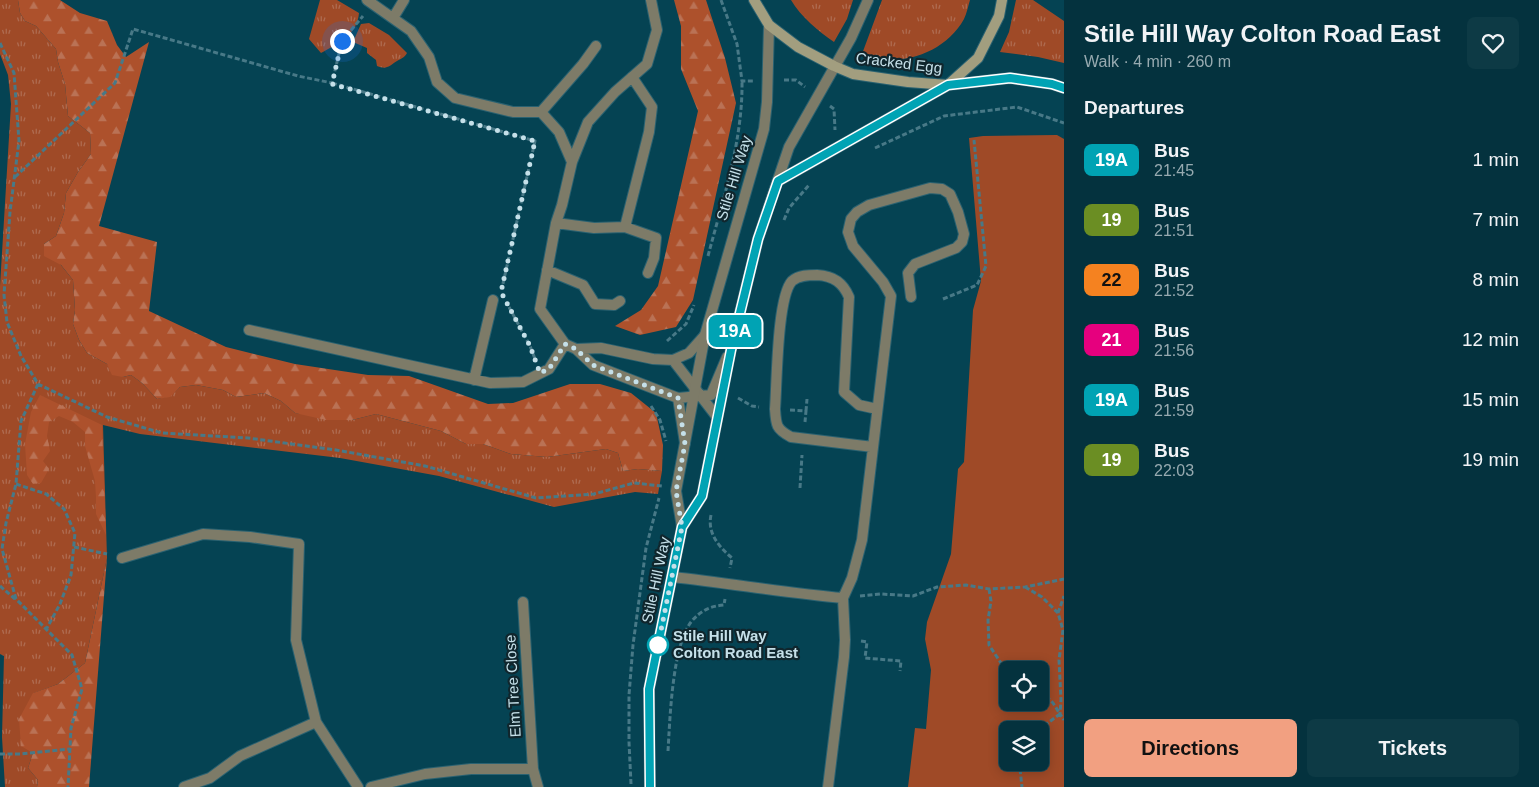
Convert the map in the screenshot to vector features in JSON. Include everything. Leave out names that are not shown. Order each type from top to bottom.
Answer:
[{"type":"main road","name":"Cracked Egg","points":[[754,0],[769,25],[798,47],[834,66],[853,74],[908,82],[948,85],[978,58],[999,16],[1002,0]]},
{"type":"main road","points":[[948,85],[1010,78],[1052,84],[1064,88]]},
{"type":"street","points":[[367,0],[411,31],[429,57],[437,82],[455,98],[512,112],[541,112],[559,132],[572,162]]},
{"type":"street","points":[[393,18],[404,0]]},
{"type":"street","points":[[651,0],[657,30],[647,64],[615,92],[588,122],[572,162],[556,222],[540,309],[565,344],[576,349],[593,365],[678,398],[696,394]]},
{"type":"street","name":"Cracked Egg","points":[[834,66],[851,38],[868,0]]},
{"type":"street","name":"Stile Hill Way","points":[[650,787],[649,689],[682,527],[676,491],[696,394],[705,335],[764,129],[768,81],[769,25]]},
{"type":"street","points":[[541,112],[583,64],[596,46]]},
{"type":"street","name":"Stile Hill Way","points":[[682,527],[702,496],[731,350],[758,239],[789,147],[834,66]]},
{"type":"street","points":[[626,227],[649,132],[652,107],[632,77]]},
{"type":"street","points":[[778,181],[948,85]]},
{"type":"street","points":[[828,787],[844,657],[843,598],[852,578],[862,540],[891,296],[883,282],[853,246],[848,232],[851,219],[857,212],[869,205],[930,188],[942,189],[950,194],[958,212],[964,234],[962,242],[956,248],[914,264],[908,273],[911,297]]},
{"type":"street","points":[[556,222],[594,228],[626,227],[656,238],[654,258],[648,274]]},
{"type":"street","points":[[547,270],[584,285],[595,304],[614,305],[620,301]]},
{"type":"street","points":[[874,447],[791,437],[780,431],[776,423],[775,409],[781,314],[786,292],[793,280],[805,275],[824,276],[835,279],[844,286],[849,297],[844,392],[859,405],[877,409]]},
{"type":"street","points":[[474,380],[493,300]]},
{"type":"street","points":[[248,330],[490,383],[523,382],[549,369],[565,344]]},
{"type":"street","name":"Stile Hill Way","points":[[673,360],[689,353],[705,335]]},
{"type":"street","points":[[576,349],[601,348],[653,359],[673,360],[696,394],[717,417]]},
{"type":"street","name":"Stile Hill Way","points":[[696,394],[711,394],[731,350]]},
{"type":"street","name":"Stile Hill Way","points":[[678,398],[685,444]]},
{"type":"street","points":[[122,558],[203,534],[250,537],[299,544],[296,640],[316,722],[358,787]]},
{"type":"street","points":[[672,577],[843,598]]},
{"type":"street","name":"Elm Tree Close","points":[[523,602],[533,769],[538,787]]},
{"type":"street","points":[[184,787],[210,778],[240,756],[316,722]]},
{"type":"street","points":[[371,787],[425,774],[470,770],[533,769]]},
{"type":"path","points":[[708,257],[737,142],[743,103],[737,44],[721,0]]},
{"type":"path","points":[[332,84],[342,41],[361,19]]},
{"type":"path","points":[[15,177],[115,84],[134,29],[535,141],[501,292]]},
{"type":"path","points":[[0,43],[14,73],[19,141],[10,212],[4,295],[7,322],[21,356],[38,384],[107,417],[162,432],[248,438],[336,450],[425,466],[536,498],[594,494],[634,484],[664,486]]},
{"type":"path","points":[[742,81],[796,80],[834,108],[835,130],[841,146]]},
{"type":"path","points":[[874,148],[944,116],[1017,107],[1064,123]]},
{"type":"path","points":[[505,299],[530,346],[540,373]]},
{"type":"path","points":[[663,342],[668,341],[686,324],[696,300]]},
{"type":"path","points":[[16,600],[1,549],[16,484],[21,421],[38,384]]},
{"type":"path","points":[[806,411],[807,399]]},
{"type":"path","points":[[648,403],[660,420],[666,446]]},
{"type":"path","points":[[631,787],[629,704],[633,645],[646,548],[664,486],[664,478]]},
{"type":"path","points":[[16,484],[46,494],[64,509],[75,533],[71,575],[60,604],[47,628]]},
{"type":"path","points":[[668,752],[674,679],[684,636],[690,623],[700,613],[712,606],[724,605],[732,558],[720,547],[714,537],[710,527],[712,511]]},
{"type":"path","points":[[74,547],[122,558]]},
{"type":"path","points":[[843,598],[881,594],[913,596],[936,587],[966,584],[990,589],[1025,586],[1064,579]]},
{"type":"path","points":[[0,586],[47,628],[72,655],[82,689],[71,728],[68,787]]},
{"type":"path","points":[[1025,586],[1042,597],[1058,613],[1062,630],[1059,660],[1060,714],[1049,722]]},
{"type":"path","points":[[990,589],[989,645],[1000,661]]},
{"type":"path","points":[[1058,613],[1064,596]]},
{"type":"path","points":[[867,642],[865,658],[901,661],[900,671]]},
{"type":"path","points":[[1049,698],[1064,720]]},
{"type":"path","points":[[0,754],[70,749]]},
{"type":"path","points":[[1020,771],[1022,787]]},
{"type":"green space","points":[[0,0],[18,0],[20,13],[25,21],[36,26],[56,49],[65,84],[68,116],[90,133],[91,154],[66,193],[64,213],[56,236],[44,244],[73,280],[75,310],[73,324],[79,340],[87,353],[107,364],[123,377],[131,375],[142,383],[157,399],[170,396],[180,387],[196,385],[223,390],[236,397],[264,393],[281,401],[295,413],[352,420],[376,414],[441,431],[466,444],[483,444],[511,454],[547,457],[606,449],[618,453],[623,471],[638,469],[662,471],[658,494],[635,492],[554,507],[439,476],[340,458],[140,434],[103,425],[107,558],[85,663],[58,684],[34,693],[33,753],[28,768],[38,780],[37,787],[5,787],[2,737],[4,656],[0,654],[0,286],[11,104],[8,75],[0,54]]},
{"type":"green space","points":[[18,0],[60,0],[80,13],[107,21],[117,45],[126,57],[149,42],[99,226],[157,242],[149,311],[226,347],[295,364],[368,375],[409,376],[488,404],[513,403],[570,384],[600,384],[631,393],[656,413],[663,445],[662,471],[638,469],[623,471],[618,453],[606,449],[547,457],[511,454],[483,444],[466,444],[441,431],[376,414],[352,420],[326,420],[295,413],[281,401],[264,393],[236,397],[223,390],[196,385],[180,387],[170,397],[157,399],[142,383],[131,375],[123,377],[112,375],[107,364],[87,353],[79,340],[73,324],[75,310],[73,280],[61,265],[44,256],[44,244],[56,236],[64,213],[66,193],[91,154],[90,133],[68,116],[65,84],[56,49],[36,26],[25,21],[20,13]]},
{"type":"green space","points":[[320,0],[337,0],[359,13],[358,21],[351,33],[321,53],[309,39]]},
{"type":"green space","points":[[674,0],[706,0],[725,58],[736,103],[693,300],[676,327],[640,335],[615,326],[641,310],[658,286],[698,111],[681,69],[681,26]]},
{"type":"green space","points":[[791,0],[853,0],[847,19],[834,42],[810,23]]},
{"type":"green space","points":[[882,0],[970,0],[967,12],[958,29],[942,44],[922,54],[889,60],[862,54]]},
{"type":"green space","points":[[1016,0],[1033,0],[1064,21],[1064,63],[1038,57],[1000,52],[1009,32]]},
{"type":"green space","points":[[369,23],[389,35],[407,53],[405,56],[388,67],[377,66],[376,60],[367,53],[367,48],[353,42],[361,24]]},
{"type":"green space","points":[[1057,135],[1064,139],[1064,787],[908,787],[915,728],[926,729],[931,670],[925,639],[927,622],[951,554],[958,469],[964,462],[973,310],[981,281],[969,138],[983,136]]},
{"type":"green space","points":[[40,395],[102,425],[106,535],[96,514],[95,481],[85,446],[85,432],[73,422],[59,416],[49,422],[47,436],[50,451],[43,461],[49,469],[41,483],[33,484],[27,475],[25,444],[31,412]]},
{"type":"green space","points":[[107,558],[89,787],[37,787],[38,780],[28,768],[33,753],[21,746],[19,719],[33,693],[58,684],[85,663]]},
{"type":"bus line","name":"19A","points":[[650,787],[649,689],[682,527],[702,496],[731,350],[758,239],[778,181],[948,85],[1010,78],[1052,84],[1064,88]]},
{"type":"place","name":"Stile Hill Way Colton Road East","points":[[658,645]]},
{"type":"route","points":[[342,41],[332,84],[535,141],[501,292],[530,346],[540,373],[549,369],[565,344],[576,349],[593,365],[678,398],[685,444],[676,491],[682,527],[658,645]]}]
